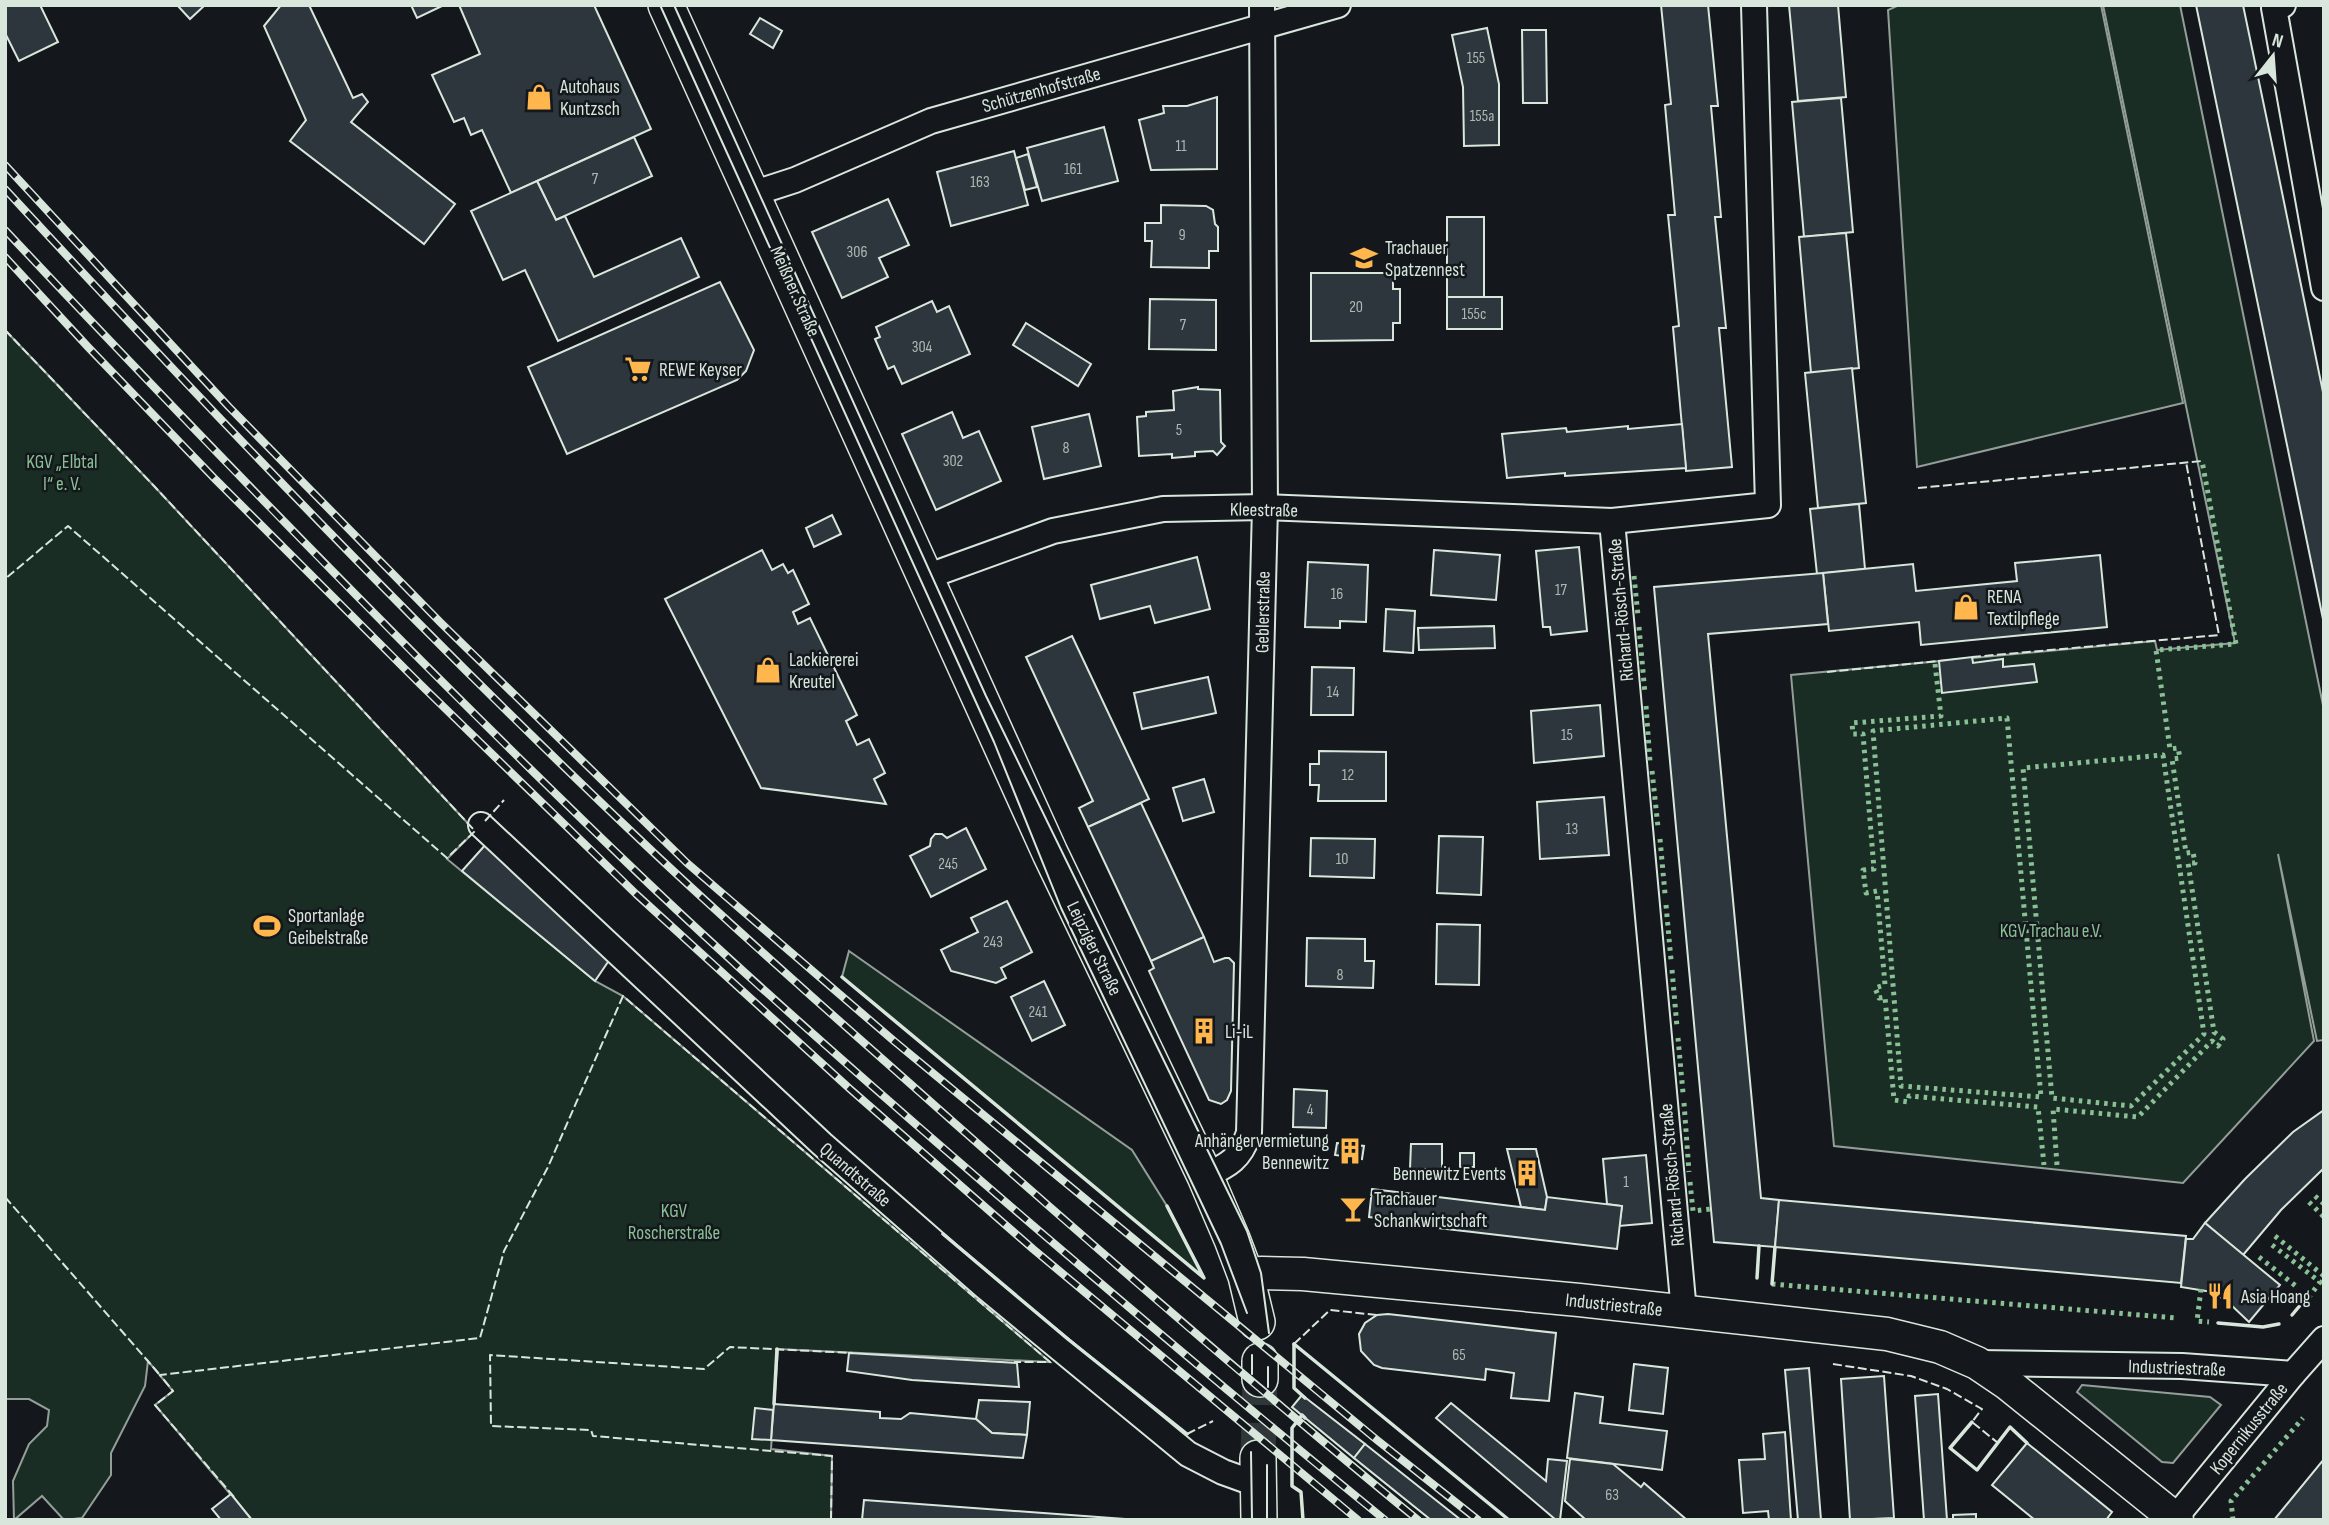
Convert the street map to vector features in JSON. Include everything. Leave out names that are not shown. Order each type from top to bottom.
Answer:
[{"type":"main road","name":"Meißner Straße","points":[[666,5],[926,577]]},
{"type":"main road","name":"Leipziger Straße","points":[[926,577],[1050,853],[1205,1176],[1246,1276],[1257,1322]]},
{"type":"main road","points":[[1258,1471],[1259,1520]]},
{"type":"street","name":"Schützenhofstraße","points":[[751,194],[795,180],[931,121],[1261,16],[1338,5]]},
{"type":"street","name":"Richard-Rösch-Straße","points":[[1684,1312],[1612,520],[1768,505],[1754,5]]},
{"type":"street","points":[[2278,7],[2324,288]]},
{"type":"street","name":"Geblerstraße","points":[[1205,1176],[1226,1166],[1242,1151],[1249,1133],[1265,508],[1261,16]]},
{"type":"street","name":"Kleestraße","points":[[926,577],[1053,531],[1163,509],[1265,508],[1612,520]]},
{"type":"street","name":"Quandtstraße","points":[[481,825],[822,1144],[984,1286],[1188,1454],[1223,1472],[1258,1471]]},
{"type":"street","name":"Industriestraße","points":[[1246,1276],[1261,1273],[1303,1274],[1684,1312],[1887,1334],[1940,1347],[1977,1363],[2008,1384],[2176,1519]]},
{"type":"street","name":"Kopernikusstraße","points":[[2176,1519],[2292,1374],[2324,1339]]},
{"type":"street","name":"Industriestraße","points":[[1977,1363],[2182,1366],[2292,1374]]},
{"type":"green space","points":[[1899,5],[2101,5],[2183,403],[1917,467],[1888,10]]},
{"type":"green space","name":"KGV Trachau e.V.","points":[[2103,5],[2180,5],[2324,710],[2324,1040],[2317,1041],[2278,854],[2314,1041],[2183,1183],[1834,1146],[1791,675],[2155,641],[2157,650],[2235,643]]},
{"type":"green space","points":[[5,330],[475,831],[447,859],[595,981],[623,996],[1050,1362],[778,1349],[771,1449],[832,1456],[831,1520],[252,1520],[155,1405],[173,1391],[148,1361],[145,1386],[111,1453],[111,1475],[82,1518],[64,1520],[42,1496],[14,1520],[13,1481],[29,1444],[47,1426],[49,1410],[29,1399],[5,1399]]},
{"type":"green space","points":[[849,951],[1132,1150],[1167,1206],[1204,1278],[842,977]]},
{"type":"green space","points":[[2082,1385],[2210,1397],[2221,1405],[2173,1463],[2162,1462],[2077,1392]]},
{"type":"building","points":[[5,5],[40,5],[58,42],[19,61],[5,33]]},
{"type":"building","points":[[177,5],[205,5],[190,19]]},
{"type":"building","points":[[281,5],[309,5],[353,98],[362,94],[368,102],[351,122],[455,204],[424,244],[290,141],[306,120],[264,26]]},
{"type":"building","points":[[411,5],[444,5],[417,18]]},
{"type":"building","name":"Autohaus Kuntzsch","points":[[459,5],[594,5],[651,129],[511,193],[482,130],[471,135],[464,118],[454,122],[432,75],[480,54]]},
{"type":"building","points":[[1661,5],[1708,5],[1718,106],[1711,106],[1721,217],[1715,217],[1726,328],[1719,328],[1732,467],[1686,471],[1673,327],[1679,326],[1668,215],[1675,215],[1665,105],[1671,104]]},
{"type":"building","points":[[1789,5],[1838,5],[1846,97],[1798,101]]},
{"type":"building","points":[[2196,5],[2243,5],[2277,168],[2324,397],[2324,624]]},
{"type":"building","points":[[760,18],[782,31],[773,48],[750,34]]},
{"type":"building","points":[[1487,28],[1499,84],[1499,145],[1464,146],[1463,87],[1452,35]]},
{"type":"building","points":[[1522,30],[1546,30],[1547,103],[1523,103]]},
{"type":"building","points":[[1217,97],[1217,169],[1151,170],[1139,120],[1164,113],[1163,106],[1187,106]]},
{"type":"building","points":[[1841,98],[1853,232],[1804,237],[1792,102]]},
{"type":"building","points":[[1104,127],[1118,181],[1042,201],[1027,148]]},
{"type":"building","points":[[634,137],[652,176],[556,220],[537,181]]},
{"type":"building","points":[[1014,151],[1028,205],[951,226],[937,172]]},
{"type":"building","points":[[1028,154],[1037,187],[1025,190],[1016,158]]},
{"type":"building","points":[[537,181],[556,220],[565,216],[594,277],[681,238],[699,277],[558,341],[525,270],[503,280],[471,211]]},
{"type":"building","points":[[888,199],[909,245],[879,258],[888,277],[842,298],[812,232]]},
{"type":"building","points":[[1161,205],[1206,206],[1213,210],[1218,227],[1218,251],[1209,251],[1209,268],[1151,267],[1152,241],[1145,241],[1145,223],[1161,223]]},
{"type":"building","points":[[1447,217],[1484,217],[1484,297],[1447,297]]},
{"type":"building","points":[[1846,233],[1859,368],[1811,373],[1799,237]]},
{"type":"building","points":[[1311,273],[1393,273],[1393,289],[1400,289],[1400,323],[1393,323],[1393,340],[1311,341]]},
{"type":"building","name":"REWE Keyser","points":[[720,282],[754,350],[746,371],[737,380],[567,454],[528,367]]},
{"type":"building","points":[[1447,297],[1502,297],[1502,329],[1447,329]]},
{"type":"building","points":[[1150,299],[1216,300],[1216,350],[1149,349]]},
{"type":"building","points":[[932,301],[937,312],[949,306],[970,354],[902,384],[894,366],[888,369],[875,339],[880,337],[876,327]]},
{"type":"building","points":[[1026,323],[1091,364],[1078,386],[1013,345]]},
{"type":"building","points":[[1852,368],[1866,503],[1818,508],[1805,373]]},
{"type":"building","points":[[1198,387],[1220,390],[1221,442],[1225,446],[1217,455],[1213,451],[1172,458],[1172,454],[1139,456],[1137,417],[1146,416],[1146,412],[1174,410],[1173,391]]},
{"type":"building","points":[[952,412],[963,438],[979,431],[1001,481],[936,510],[902,434]]},
{"type":"building","points":[[1089,414],[1101,466],[1044,479],[1032,427]]},
{"type":"building","points":[[1682,424],[1686,468],[1507,478],[1502,434],[1566,428],[1567,432]]},
{"type":"building","points":[[1859,504],[1865,569],[1817,574],[1810,509]]},
{"type":"building","points":[[832,515],[841,534],[814,547],[806,528]]},
{"type":"building","points":[[1579,547],[1587,631],[1551,635],[1550,627],[1543,627],[1536,551]]},
{"type":"building","name":"Lackiererei Kreutel","points":[[762,550],[772,570],[783,564],[788,573],[793,570],[809,604],[793,612],[798,624],[810,618],[857,715],[846,721],[857,745],[869,739],[885,773],[874,779],[886,804],[761,788],[665,599]]},
{"type":"building","points":[[1434,550],[1500,555],[1496,600],[1431,595]]},
{"type":"building","name":"RENA Textilpflege","points":[[2100,555],[2107,627],[1921,645],[1919,622],[1829,631],[1823,573],[1913,564],[1916,591],[2017,581],[2015,563]]},
{"type":"building","points":[[1197,557],[1210,609],[1155,623],[1150,606],[1100,619],[1091,585]]},
{"type":"building","points":[[1308,562],[1368,565],[1366,622],[1340,621],[1340,628],[1305,627]]},
{"type":"building","points":[[1823,573],[1828,624],[1708,634],[1761,1198],[1779,1200],[1775,1247],[1714,1242],[1654,587]]},
{"type":"building","points":[[1386,609],[1415,611],[1413,653],[1384,651]]},
{"type":"building","points":[[1494,626],[1495,648],[1419,650],[1418,628]]},
{"type":"building","points":[[1072,636],[1149,799],[1088,827],[1079,808],[1093,801],[1026,657]]},
{"type":"building","points":[[1972,657],[1973,663],[2003,659],[2003,667],[2034,664],[2037,682],[1942,693],[1939,661]]},
{"type":"building","points":[[1312,667],[1354,668],[1353,715],[1311,715]]},
{"type":"building","points":[[1208,677],[1216,713],[1142,729],[1134,693]]},
{"type":"building","points":[[1600,705],[1604,756],[1534,763],[1531,711]]},
{"type":"building","points":[[1319,751],[1386,752],[1386,801],[1318,801],[1319,785],[1310,785],[1310,764],[1319,764]]},
{"type":"building","points":[[1204,779],[1214,812],[1183,821],[1173,788]]},
{"type":"building","points":[[1604,797],[1609,855],[1540,859],[1537,802]]},
{"type":"building","points":[[1141,803],[1204,937],[1151,961],[1088,827]]},
{"type":"building","points":[[966,828],[986,869],[931,897],[910,856],[930,846],[935,834],[942,834],[947,838]]},
{"type":"building","points":[[1439,836],[1483,837],[1481,895],[1437,893]]},
{"type":"building","points":[[1311,838],[1375,839],[1374,878],[1310,876]]},
{"type":"building","points":[[487,843],[610,959],[595,981],[462,871]]},
{"type":"building","points":[[1007,901],[1032,952],[1001,968],[1006,978],[996,983],[951,971],[941,950],[978,932],[971,918]]},
{"type":"building","points":[[1437,924],[1480,925],[1479,985],[1436,984]]},
{"type":"building","name":"Li-iL","points":[[1204,937],[1214,962],[1229,958],[1234,963],[1231,1091],[1227,1100],[1221,1104],[1209,1100],[1149,971],[1154,968],[1151,961]]},
{"type":"building","points":[[1307,938],[1365,939],[1365,961],[1374,961],[1373,988],[1306,986]]},
{"type":"building","points":[[1044,981],[1065,1025],[1032,1041],[1011,997]]},
{"type":"building","points":[[1294,1089],[1327,1091],[1326,1128],[1293,1127]]},
{"type":"building","points":[[2324,1110],[2324,1168],[2281,1210],[2243,1255],[2205,1223],[2293,1132]]},
{"type":"building","name":"Anhängervermietung Bennewitz","points":[[1337,1143],[1364,1146],[1362,1159],[1335,1155]]},
{"type":"building","points":[[1411,1144],[1442,1144],[1442,1170],[1410,1169]]},
{"type":"building","name":"Bennewitz Events","points":[[1507,1149],[1536,1149],[1547,1197],[1545,1210],[1521,1207]]},
{"type":"building","points":[[1460,1153],[1474,1153],[1474,1167],[1460,1167]]},
{"type":"building","points":[[1646,1155],[1652,1223],[1619,1226],[1622,1206],[1607,1204],[1603,1159]]},
{"type":"building","points":[[1372,1189],[1545,1210],[1547,1197],[1622,1206],[1617,1249],[1387,1222],[1387,1219],[1369,1217]]},
{"type":"building","points":[[1779,1200],[2186,1236],[2181,1283],[1775,1247]]},
{"type":"building","points":[[2205,1223],[2280,1285],[2249,1322],[2228,1302],[2212,1292],[2181,1287],[2186,1239],[2193,1239]]},
{"type":"building","points":[[1377,1315],[1556,1333],[1549,1401],[1511,1398],[1514,1373],[1486,1369],[1485,1380],[1374,1365],[1361,1351],[1359,1334],[1365,1323]]},
{"type":"building","points":[[849,1353],[1017,1363],[1019,1387],[912,1380],[847,1371]]},
{"type":"building","points":[[1634,1364],[1668,1368],[1663,1414],[1629,1410]]},
{"type":"building","points":[[1809,1368],[1821,1520],[1798,1520],[1785,1370]]},
{"type":"building","points":[[1884,1376],[1894,1518],[1850,1520],[1841,1379]]},
{"type":"building","points":[[1575,1393],[1603,1397],[1600,1423],[1667,1431],[1662,1470],[1567,1458]]},
{"type":"building","points":[[1938,1394],[1947,1520],[1924,1520],[1915,1396]]},
{"type":"building","points":[[1302,1395],[1365,1444],[1354,1458],[1292,1407]]},
{"type":"building","points":[[979,1400],[1030,1402],[1027,1435],[992,1433],[976,1419]]},
{"type":"building","points":[[1451,1403],[1546,1481],[1548,1459],[1567,1461],[1560,1520],[1556,1520],[1436,1418]]},
{"type":"building","points":[[774,1404],[880,1412],[880,1418],[901,1419],[910,1413],[976,1419],[992,1433],[1027,1435],[1023,1458],[771,1440]]},
{"type":"building","points":[[755,1408],[773,1410],[771,1440],[752,1439]]},
{"type":"building","points":[[1785,1432],[1791,1520],[1769,1520],[1768,1511],[1743,1513],[1739,1460],[1765,1459],[1763,1434]]},
{"type":"building","points":[[2027,1443],[2112,1512],[2106,1520],[2035,1520],[1992,1485]]},
{"type":"building","points":[[1365,1444],[1461,1520],[1431,1520],[1354,1458]]},
{"type":"building","points":[[1570,1459],[1613,1464],[1641,1487],[1644,1483],[1687,1520],[1586,1520],[1565,1501]]},
{"type":"building","points":[[2324,1459],[2324,1520],[2274,1520]]},
{"type":"building","points":[[231,1494],[252,1520],[221,1520],[212,1509]]},
{"type":"building","points":[[864,1500],[1139,1520],[862,1520]]},
{"type":"building","points":[[1976,1514],[1976,1520],[1953,1520],[1953,1515]]},
{"type":"tunnel","points":[[1258,1458],[1260,1379]]},
{"type":"tram line","points":[[660,5],[994,742],[1061,908],[1221,1244],[1247,1313]]},
{"type":"tram line","points":[[674,5],[986,696],[1247,1231],[1261,1273],[1269,1333]]},
{"type":"tram line","points":[[1252,1355],[1252,1374]]},
{"type":"tram line","points":[[1268,1367],[1268,1387]]},
{"type":"tram line","points":[[1251,1452],[1252,1520]]},
{"type":"tram line","points":[[1267,1465],[1267,1520]]},
{"type":"railway","points":[[5,165],[229,407],[441,623],[687,863],[894,1041],[1377,1440],[1478,1520]]},
{"type":"railway","points":[[5,189],[163,359],[404,609],[653,852],[1067,1222],[1418,1520]]},
{"type":"railway","points":[[5,230],[241,478],[401,641],[679,912],[977,1178],[1385,1520]]},
{"type":"railway","points":[[5,257],[214,478],[636,894],[850,1089],[1033,1249],[1358,1520]]},
{"type":"hedge","points":[[2057,1165],[2053,1109],[2138,1117],[2212,1041],[2218,1046],[2223,1039],[2214,1032],[2188,863],[2195,863],[2193,852],[2186,853],[2172,759],[2180,758],[2178,748],[2170,749],[2156,650],[2236,644],[2202,461]]},
{"type":"hedge","points":[[1634,576],[1638,616]]},
{"type":"hedge","points":[[1639,627],[1645,694]]},
{"type":"hedge","points":[[1935,664],[1941,716],[1852,723],[1853,734],[1863,734],[1874,869],[1863,870],[1866,893],[1877,891],[1885,985],[1875,988],[1879,998],[1885,997],[1894,1100],[1908,1102],[1909,1096],[2038,1107],[2044,1165]]},
{"type":"hedge","points":[[1646,706],[1650,762]]},
{"type":"hedge","points":[[2007,718],[2041,1097],[1901,1086],[1873,731],[2007,718]]},
{"type":"hedge","points":[[2163,755],[2204,1034],[2131,1106],[2052,1098],[2023,768],[2163,755]]},
{"type":"hedge","points":[[1652,771],[1658,827]]},
{"type":"hedge","points":[[1660,839],[1665,894]]},
{"type":"hedge","points":[[1666,905],[1671,960]]},
{"type":"hedge","points":[[1672,970],[1677,1027]]},
{"type":"hedge","points":[[1678,1038],[1683,1093]]},
{"type":"hedge","points":[[1684,1103],[1689,1172]]},
{"type":"hedge","points":[[1690,1182],[1693,1211],[1711,1209]]},
{"type":"hedge","points":[[2315,1196],[2324,1204]]},
{"type":"hedge","points":[[2309,1202],[2324,1217]]},
{"type":"hedge","points":[[2275,1236],[2324,1276]]},
{"type":"hedge","points":[[2272,1245],[2320,1282],[2309,1297]]},
{"type":"hedge","points":[[2259,1257],[2297,1287]]},
{"type":"hedge","points":[[1772,1284],[2176,1318]]},
{"type":"hedge","points":[[2201,1289],[2197,1321],[2209,1322]]},
{"type":"hedge","points":[[2233,1520],[2231,1501],[2303,1418]]},
{"type":"fence","points":[[5,330],[475,831],[447,858],[68,526],[5,579]]},
{"type":"fence","points":[[1918,488],[2202,461]]},
{"type":"fence","points":[[1972,657],[2219,635],[2186,462]]},
{"type":"fence","points":[[1827,672],[1939,661]]},
{"type":"fence","points":[[485,821],[504,800]]},
{"type":"fence","points":[[234,1497],[155,1405],[173,1391],[160,1375],[480,1338],[504,1251],[548,1167],[623,996],[1050,1362],[1014,1362]]},
{"type":"fence","points":[[5,1197],[160,1375]]},
{"type":"fence","points":[[1294,1344],[1330,1310],[1377,1315]]},
{"type":"fence","points":[[831,1520],[832,1456],[593,1436],[591,1430],[491,1426],[490,1355],[704,1369],[730,1347],[853,1353]]},
{"type":"fence","points":[[1833,1364],[1911,1376],[1947,1389],[1982,1409],[1972,1422],[1998,1443]]},
{"type":"fence","points":[[1187,1434],[1213,1421]]},
{"type":"wall","points":[[842,977],[1204,1278],[1167,1206]]},
{"type":"wall","points":[[943,1234],[1069,1340],[1187,1434]]},
{"type":"wall","points":[[1757,1278],[1759,1246]]},
{"type":"wall","points":[[1772,1284],[1775,1247]]},
{"type":"wall","points":[[2292,1315],[2302,1303]]},
{"type":"wall","points":[[2218,1323],[2263,1327],[2279,1324]]},
{"type":"wall","points":[[1294,1344],[1509,1520]]},
{"type":"wall","points":[[1294,1344],[1294,1388],[1305,1398]]},
{"type":"wall","points":[[774,1404],[777,1349]]},
{"type":"wall","points":[[1303,1520],[1301,1492],[1292,1486],[1292,1428],[1302,1415],[1305,1418]]},
{"type":"wall","points":[[1972,1422],[1950,1448],[1977,1470],[2010,1427],[2027,1443]]},
{"type":"place","name":"Autohaus Kuntzsch","points":[[539,97]]},
{"type":"place","name":"Trachauer Spatzennest","points":[[1364,258]]},
{"type":"place","name":"REWE Keyser","points":[[638,369]]},
{"type":"place","name":"RENA Textilpflege","points":[[1966,607]]},
{"type":"place","name":"Lackiererei Kreutel","points":[[768,670]]},
{"type":"place","name":"Sportanlage Geibelstraße","points":[[267,926]]},
{"type":"place","name":"Li-iL","points":[[1204,1031]]},
{"type":"place","name":"Anhängervermietung Bennewitz","points":[[1350,1151]]},
{"type":"place","name":"Bennewitz Events","points":[[1527,1173]]},
{"type":"place","name":"Trachauer Schankwirtschaft","points":[[1353,1209]]},
{"type":"place","name":"Asia Hoang","points":[[2220,1296]]},
{"type":"park label","name":"KGV „Elbtal I“ e. V.","points":[[62,472]]},
{"type":"park label","name":"KGV Roscherstraße","points":[[674,1221]]}]
